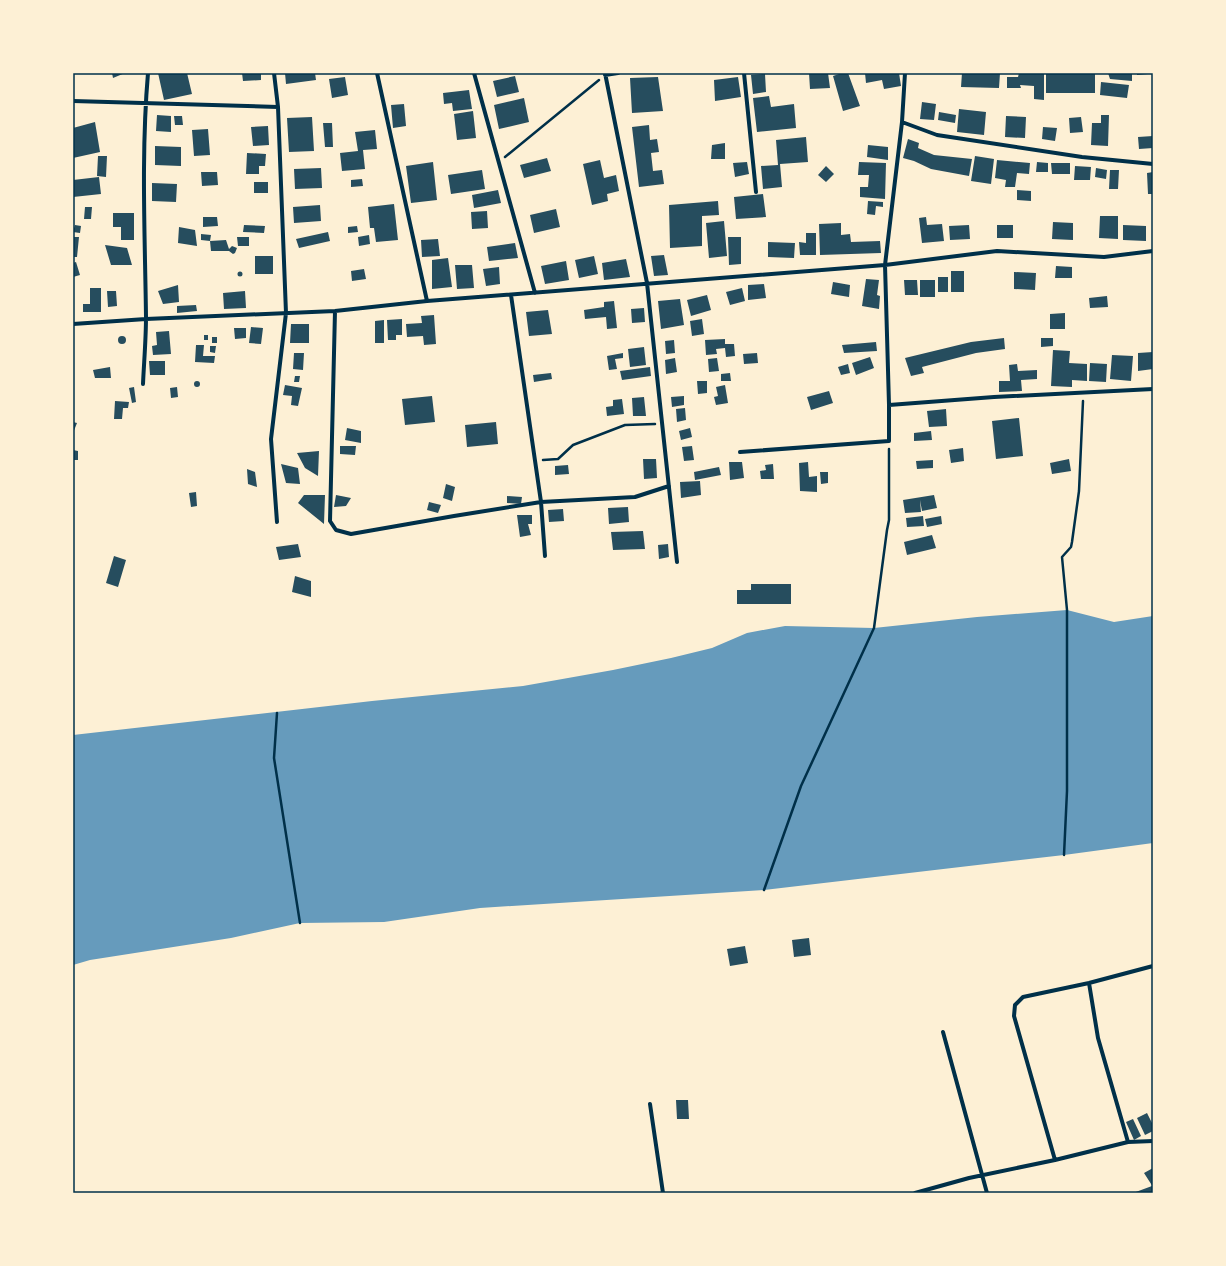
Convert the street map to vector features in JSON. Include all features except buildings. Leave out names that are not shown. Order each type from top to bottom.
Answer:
[{"type":"street","points":[[142,384],[146,319],[144,228],[146,102],[148,73]]},
{"type":"street","points":[[274,73],[278,107],[286,313],[271,439],[277,522]]},
{"type":"street","points":[[376,73],[426,302]]},
{"type":"street","points":[[474,73],[535,293]]},
{"type":"street","points":[[618,73],[605,74],[647,284],[677,562]]},
{"type":"street","points":[[744,73],[756,192]]},
{"type":"street","points":[[740,452],[889,441],[885,265],[902,122],[905,73]]},
{"type":"street","points":[[73,101],[278,107]]},
{"type":"street","points":[[902,122],[937,135],[1082,157],[1153,164]]},
{"type":"street","points":[[73,324],[146,319],[335,312],[426,302],[885,265],[997,251],[1104,257],[1153,251]]},
{"type":"street","points":[[511,295],[541,502],[545,556]]},
{"type":"street","points":[[335,312],[330,521],[336,530],[351,534],[541,502],[634,497],[669,486]]},
{"type":"street","points":[[889,405],[994,397],[1153,389]]},
{"type":"street","points":[[1055,1160],[1014,1016],[1015,1005],[1023,997],[1089,983],[1153,966]]},
{"type":"street","points":[[1089,983],[1098,1038],[1128,1142]]},
{"type":"street","points":[[943,1032],[987,1193]]},
{"type":"street","points":[[650,1104],[663,1193]]},
{"type":"street","points":[[915,1193],[981,1175],[1055,1160],[1128,1142],[1153,1142]]},
{"type":"path","points":[[498,162],[605,74]]},
{"type":"path","points":[[1064,856],[1067,791],[1067,610],[1062,557],[1071,547],[1079,491],[1084,392]]},
{"type":"path","points":[[535,461],[558,459],[573,445],[625,425],[662,424]]},
{"type":"path","points":[[764,890],[801,786],[874,628],[886,530],[889,520],[889,441]]},
{"type":"path","points":[[277,712],[274,758],[300,923]]},
{"type":"water","points":[[1067,610],[1114,622],[1153,616],[1153,843],[1064,855],[764,890],[480,908],[384,922],[300,923],[231,938],[90,960],[73,965],[73,735],[372,701],[523,686],[671,658],[712,648],[747,633],[785,626],[874,628],[977,617]]}]
